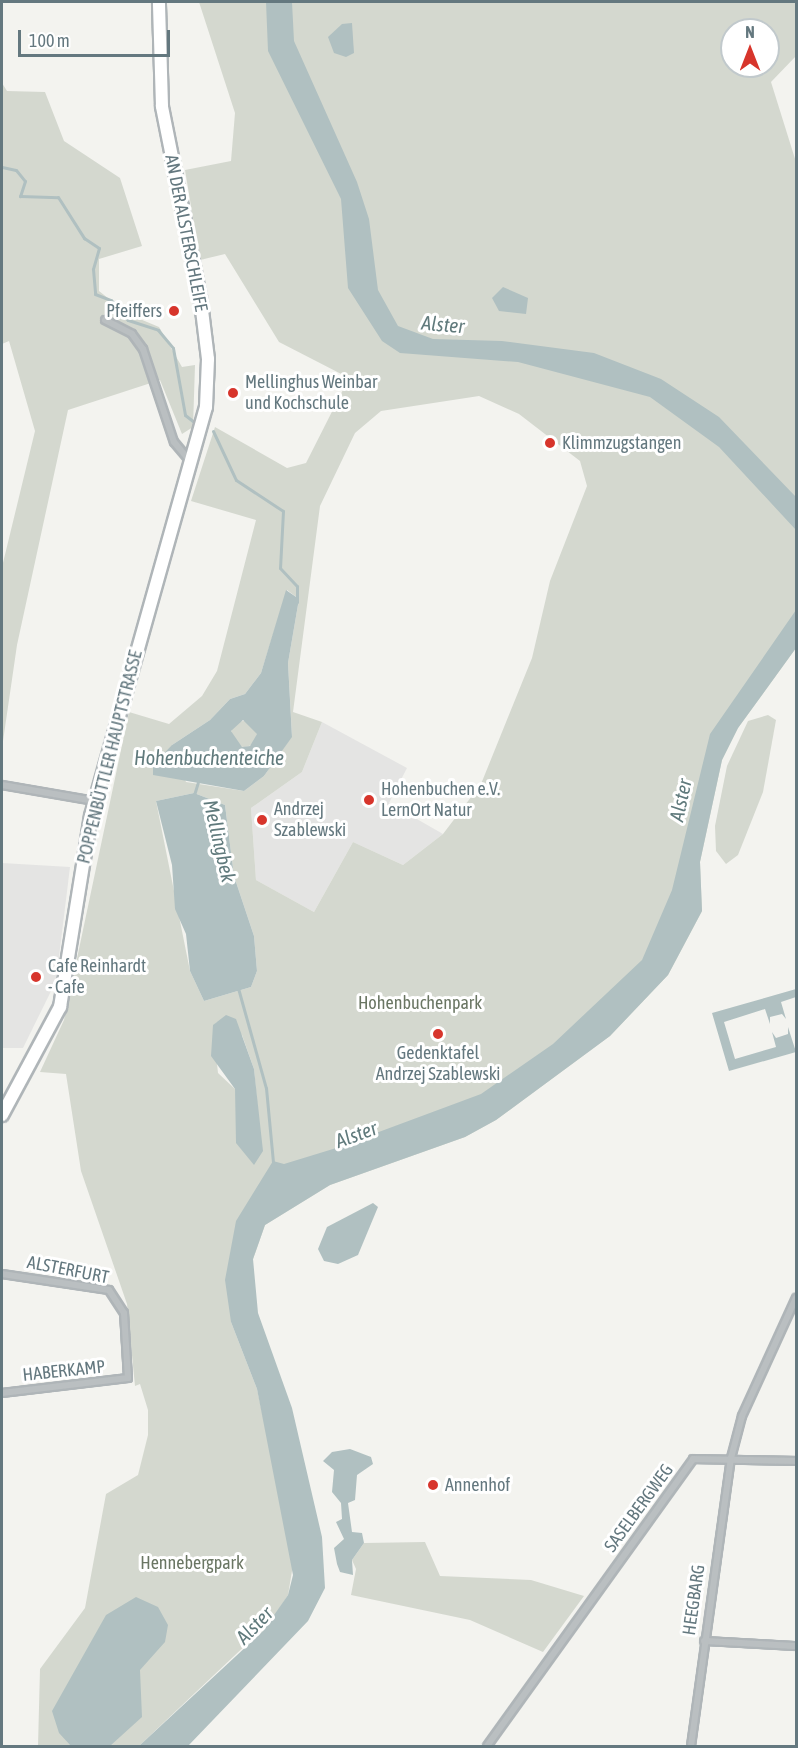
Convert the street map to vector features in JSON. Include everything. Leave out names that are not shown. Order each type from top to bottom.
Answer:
[{"type":"street","name":"AN DER ALSTERSCHLEIFE","points":[[159,2],[162,106],[208,359],[206,407],[191,462]]},
{"type":"street","points":[[105,320],[132,334],[143,349],[174,442],[191,462]]},
{"type":"street","name":"POPPENBÜTTLER HAUPTSTRASSE","points":[[2,1115],[60,1007],[95,801],[191,462]]},
{"type":"street","points":[[2,785],[95,801]]},
{"type":"street","name":"ALSTERFURT","points":[[2,1274],[109,1290],[124,1313],[128,1378]]},
{"type":"street","points":[[796,1298],[742,1416],[731,1458],[796,1461]]},
{"type":"street","name":"HABERKAMP","points":[[2,1393],[128,1378]]},
{"type":"street","name":"HEEGBARG","points":[[691,1746],[731,1458]]},
{"type":"street","name":"SASELBERGWEG","points":[[487,1746],[693,1459],[731,1458]]},
{"type":"street","points":[[704,1641],[796,1646]]},
{"type":"shaded area","points":[[322,722],[407,768],[389,803],[443,834],[403,865],[353,842],[314,912],[256,880],[251,808],[302,772]]},
{"type":"shaded area","points":[[2,863],[70,867],[56,981],[23,1048],[2,1048]]},
{"type":"green space","points":[[199,2],[796,2],[796,56],[780,73],[780,18],[720,18],[720,78],[775,78],[771,82],[796,162],[796,648],[738,728],[722,760],[700,862],[702,911],[668,975],[610,1036],[496,1120],[465,1137],[330,1185],[265,1225],[231,1322],[257,1389],[294,1559],[288,1595],[272,1620],[139,1746],[38,1746],[40,1669],[85,1608],[106,1494],[138,1475],[148,1435],[148,1410],[140,1384],[135,1386],[127,1304],[81,1171],[66,1074],[40,1072],[64,1020],[129,712],[169,724],[202,696],[217,671],[256,520],[191,501],[215,427],[287,468],[306,463],[349,378],[279,342],[225,254],[200,260],[185,170],[231,161],[235,113]],"holes":[[[479,396],[519,414],[580,461],[587,486],[550,581],[532,658],[481,784],[443,834],[403,865],[353,842],[314,912],[256,880],[251,808],[302,772],[322,722],[293,712],[320,506],[355,433],[381,411]],[[287,590],[299,599],[288,663],[292,736],[264,776],[244,791],[186,782],[172,745],[210,720],[230,699],[245,694],[261,673]],[[194,793],[225,805],[234,876],[254,936],[257,971],[251,987],[204,1001],[190,971],[156,801]],[[217,1022],[242,1035],[254,1069],[258,1112],[236,1143],[239,1113],[235,1089],[218,1073],[213,1026]]]},
{"type":"green space","points":[[2,83],[7,91],[45,92],[64,141],[120,178],[142,246],[99,259],[99,291],[128,314],[159,327],[182,367],[195,365],[193,427],[182,434],[160,380],[68,410],[17,645],[2,748],[2,567],[35,431],[9,341],[2,344]]},
{"type":"green space","points":[[768,715],[776,720],[763,792],[738,855],[726,864],[716,851],[715,826],[727,766],[748,721]]},
{"type":"green space","points":[[244,721],[253,725],[257,734],[253,743],[244,747],[235,743],[231,734],[235,725]]},
{"type":"green space","points":[[425,1542],[440,1576],[531,1580],[584,1596],[543,1652],[470,1620],[351,1595],[356,1569],[352,1560],[364,1543]]},
{"type":"water","points":[[266,2],[292,2],[294,41],[357,182],[369,219],[378,290],[398,326],[433,339],[502,341],[594,353],[661,379],[719,417],[796,497],[796,530],[719,447],[650,397],[518,362],[400,353],[382,341],[348,288],[341,199],[268,51]]},
{"type":"water","points":[[352,23],[354,53],[346,57],[334,53],[328,37],[342,24]]},
{"type":"water","points":[[503,287],[528,298],[526,314],[499,311],[492,298]]},
{"type":"water","name":"Hohenbuchenteiche","points":[[286,590],[299,599],[288,663],[292,737],[264,776],[244,791],[153,775],[153,765],[172,745],[210,720],[230,699],[245,694],[261,673]],"holes":[[[243,720],[257,734],[250,746],[242,747],[231,731]]]},
{"type":"water","points":[[796,610],[796,648],[738,728],[722,760],[700,862],[702,911],[668,975],[610,1036],[496,1120],[465,1137],[330,1185],[265,1225],[253,1259],[258,1313],[292,1408],[322,1537],[325,1588],[308,1621],[188,1746],[139,1746],[263,1631],[288,1595],[293,1575],[257,1389],[231,1322],[225,1280],[236,1221],[273,1161],[284,1164],[333,1149],[481,1094],[553,1044],[642,960],[672,890],[710,734]]},
{"type":"water","name":"Hohenbuchenteiche","points":[[194,793],[225,805],[234,876],[254,936],[257,971],[251,987],[204,1001],[190,971],[186,934],[175,909],[172,865],[156,801]]},
{"type":"water","points":[[796,989],[796,997],[781,1002],[786,1019],[782,1014],[770,1017],[770,1024],[765,1009],[724,1022],[735,1059],[776,1047],[772,1032],[776,1038],[788,1034],[788,1027],[796,1052],[729,1071],[712,1013]]},
{"type":"water","points":[[226,1015],[236,1019],[254,1069],[263,1151],[254,1165],[236,1143],[235,1089],[211,1056],[213,1025]]},
{"type":"water","points":[[373,1203],[378,1207],[358,1255],[338,1264],[324,1261],[318,1249],[327,1227]]},
{"type":"water","points":[[350,1449],[371,1457],[373,1464],[357,1475],[355,1500],[348,1503],[352,1532],[362,1533],[364,1543],[352,1560],[353,1575],[340,1572],[337,1564],[334,1548],[344,1539],[336,1522],[342,1519],[341,1503],[332,1492],[334,1470],[323,1461],[332,1452]]},
{"type":"water","points":[[136,1597],[158,1607],[168,1625],[165,1642],[140,1670],[142,1717],[110,1746],[71,1746],[59,1733],[52,1711],[106,1615]]},
{"type":"waterway","name":"Mellingbek","points":[[2,167],[16,170],[25,181],[20,196],[58,197],[84,238],[99,248],[93,269],[95,294],[111,300],[128,320],[158,330],[173,348],[185,415],[194,422]]},
{"type":"waterway","name":"Mellingbek","points":[[213,431],[236,480],[283,511],[280,568],[297,586],[297,602]]},
{"type":"waterway","name":"Mellingbek","points":[[194,795],[198,782]]},
{"type":"waterway","name":"Mellingbek","points":[[238,988],[266,1088],[273,1162]]},
{"type":"place","name":"Pfeiffers","points":[[174,311]]},
{"type":"place","name":"Mellinghus Weinbar und Kochschule","points":[[233,393]]},
{"type":"place","name":"Klimmzugstangen","points":[[550,443]]},
{"type":"place","name":"Hohenbuchen e.V. LernOrt Natur","points":[[369,800]]},
{"type":"place","name":"Andrzej Szablewski","points":[[262,820]]},
{"type":"place","name":"Cafe Reinhardt - Cafe","points":[[36,977]]},
{"type":"place","name":"Gedenktafel Andrzej Szablewski","points":[[438,1034]]},
{"type":"place","name":"Annenhof","points":[[433,1485]]},
{"type":"water label","name":"Alster","points":[[443,324]]},
{"type":"water label","name":"Alster","points":[[680,800]]},
{"type":"water label","name":"Alster","points":[[356,1134]]},
{"type":"water label","name":"Alster","points":[[254,1625]]},
{"type":"park label","name":"Hohenbuchenpark","points":[[420,1003]]},
{"type":"park label","name":"Hennebergpark","points":[[192,1563]]}]
